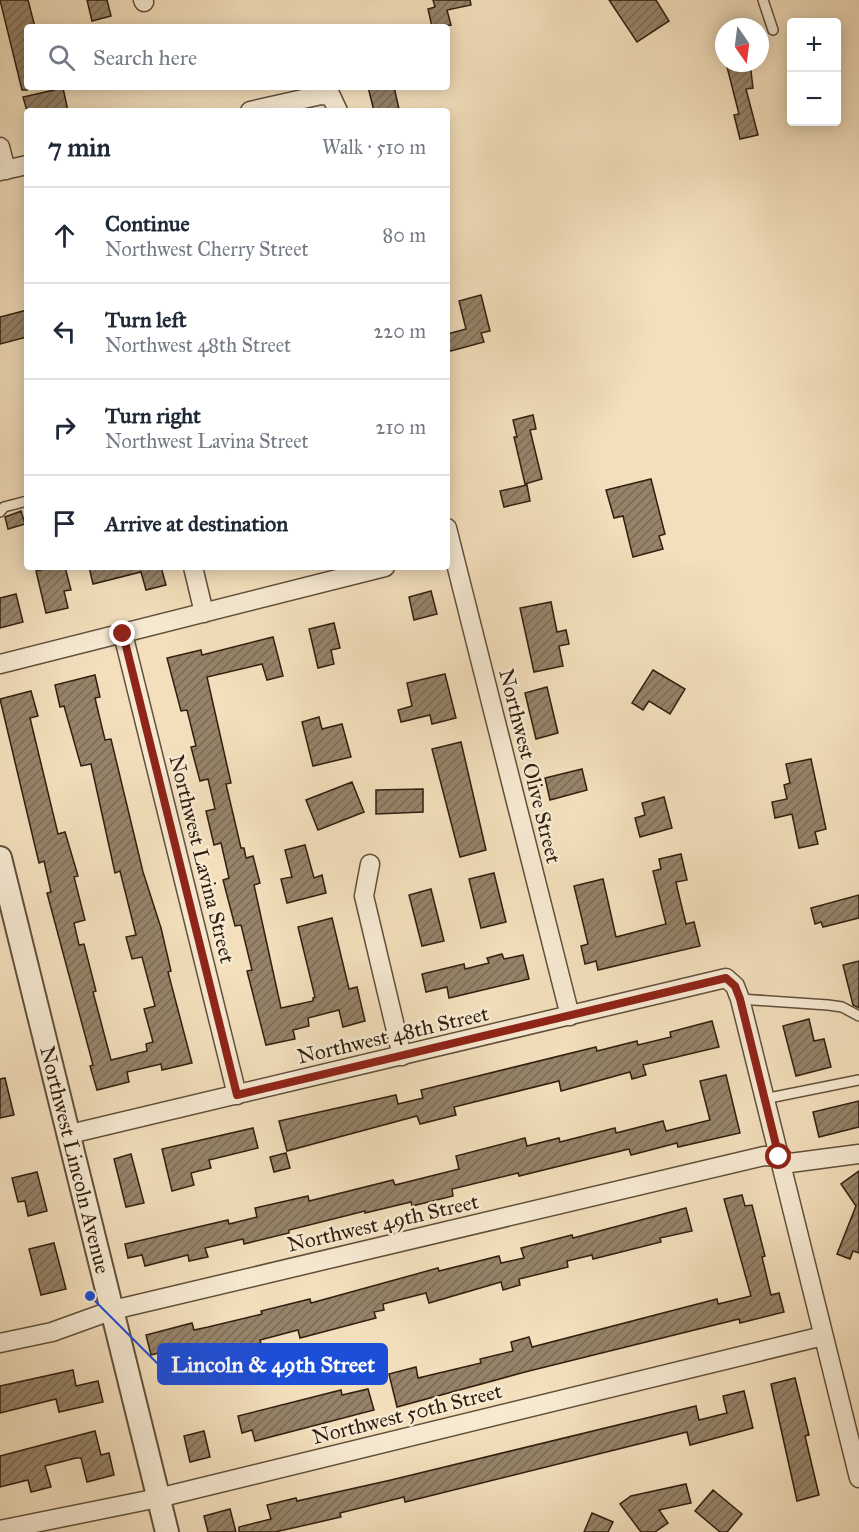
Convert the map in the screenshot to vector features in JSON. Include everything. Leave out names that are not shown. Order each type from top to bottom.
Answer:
[{"type":"street","points":[[263,108],[321,94],[334,104]]},
{"type":"street","points":[[0,147],[3,170],[24,166]]},
{"type":"street","name":"Northwest Olive Street","points":[[450,550],[570,1016]]},
{"type":"street","points":[[194,570],[204,613]]},
{"type":"street","points":[[0,664],[373,570]]},
{"type":"street","name":"Northwest Lavina Street","points":[[123,634],[237,1095]]},
{"type":"street","points":[[370,864],[364,896],[402,1056]]},
{"type":"street","name":"Northwest Lincoln Avenue","points":[[2,870],[167,1532]]},
{"type":"street","name":"Northwest 48th Street","points":[[69,1134],[726,978],[735,986],[740,999]]},
{"type":"street","points":[[740,999],[859,1478]]},
{"type":"street","name":"Northwest 49th Street","points":[[0,1343],[52,1332],[113,1310],[764,1156],[779,1157],[790,1163],[859,1154]]},
{"type":"street","name":"Northwest 50th Street","points":[[0,1530],[158,1498],[823,1336]]},
{"type":"lane","points":[[763,0],[773,30]]},
{"type":"lane","points":[[0,512],[4,507],[24,502]]},
{"type":"lane","points":[[740,999],[828,1005],[842,1007],[859,1016]]},
{"type":"lane","points":[[764,1099],[859,1080]]},
{"type":"building","points":[[0,0],[28,0],[34,24],[24,24],[24,90],[22,90]]},
{"type":"building","points":[[87,0],[107,0],[111,16],[92,21]]},
{"type":"building","points":[[433,0],[470,0],[471,5],[447,10],[450,25],[431,24],[428,9],[435,7]]},
{"type":"building","points":[[609,0],[656,0],[669,21],[637,42]]},
{"type":"building","points":[[728,72],[751,72],[753,88],[746,89],[758,135],[740,139],[734,115],[739,114]]},
{"type":"building","points":[[63,90],[67,108],[26,108],[23,97]]},
{"type":"building","points":[[369,90],[395,90],[399,108],[373,108]]},
{"type":"building","points":[[481,295],[490,331],[481,333],[484,342],[450,351],[450,333],[466,329],[459,301]]},
{"type":"building","points":[[24,311],[24,338],[0,344],[0,317]]},
{"type":"building","points":[[533,415],[536,429],[530,430],[542,479],[525,484],[514,437],[517,437],[513,420]]},
{"type":"building","points":[[651,479],[665,534],[659,536],[663,549],[633,557],[623,516],[614,518],[606,490]]},
{"type":"building","points":[[527,485],[530,501],[504,507],[500,491]]},
{"type":"building","points":[[21,511],[24,524],[8,529],[5,517]]},
{"type":"building","points":[[66,570],[71,590],[64,591],[68,608],[46,613],[36,571]]},
{"type":"building","points":[[90,570],[162,570],[166,585],[146,590],[141,572],[93,584]]},
{"type":"building","points":[[431,591],[437,614],[414,620],[409,597]]},
{"type":"building","points":[[16,594],[23,622],[0,628],[0,598]]},
{"type":"building","points":[[551,602],[557,632],[566,630],[569,644],[559,646],[563,666],[534,672],[520,608]]},
{"type":"building","points":[[334,623],[340,648],[331,650],[334,664],[318,668],[309,629]]},
{"type":"building","points":[[273,637],[283,676],[267,680],[262,664],[207,677],[231,783],[226,784],[241,848],[244,848],[246,858],[253,856],[260,883],[254,885],[281,1008],[313,1001],[315,997],[298,927],[332,918],[349,989],[357,987],[365,1021],[343,1027],[339,1010],[308,1018],[309,1026],[293,1030],[295,1039],[266,1045],[247,971],[252,970],[241,925],[235,926],[223,880],[229,878],[221,843],[214,845],[206,811],[215,809],[208,779],[200,781],[191,747],[196,746],[187,710],[181,711],[167,658],[201,650],[202,655]]},
{"type":"building","points":[[653,670],[685,689],[670,714],[649,701],[643,710],[632,703]]},
{"type":"building","points":[[445,674],[456,718],[432,724],[430,715],[401,722],[398,710],[412,706],[407,683]]},
{"type":"building","points":[[95,675],[100,697],[95,698],[105,740],[111,739],[143,872],[161,928],[171,971],[168,972],[192,1063],[162,1070],[161,1064],[127,1072],[129,1082],[97,1090],[90,1066],[93,1065],[47,893],[51,892],[44,861],[39,863],[0,699],[31,691],[38,716],[30,718],[58,834],[65,832],[78,876],[74,877],[85,920],[74,923],[79,945],[84,944],[96,991],[93,992],[111,1060],[147,1051],[146,1044],[153,1042],[144,1009],[155,1006],[142,957],[132,959],[126,937],[136,935],[120,871],[115,873],[91,764],[81,766],[64,706],[60,707],[55,685]]},
{"type":"building","points":[[547,687],[558,733],[536,739],[525,693]]},
{"type":"building","points":[[319,717],[322,729],[342,724],[351,757],[313,766],[302,722]]},
{"type":"building","points":[[461,742],[486,850],[460,857],[432,749]]},
{"type":"building","points":[[811,759],[826,829],[815,832],[818,844],[799,848],[792,814],[775,818],[772,802],[787,799],[784,785],[790,783],[786,764]]},
{"type":"building","points":[[582,769],[587,790],[550,800],[545,778]]},
{"type":"building","points":[[352,782],[364,812],[318,830],[306,800]]},
{"type":"building","points":[[423,789],[423,812],[376,814],[376,790]]},
{"type":"building","points":[[664,797],[672,828],[640,837],[635,818],[645,815],[642,803]]},
{"type":"building","points":[[305,845],[314,878],[322,875],[326,893],[287,903],[281,879],[292,877],[285,850]]},
{"type":"building","points":[[681,854],[687,880],[676,882],[686,924],[694,922],[700,946],[598,970],[596,961],[585,964],[581,946],[588,944],[574,886],[603,879],[616,937],[666,924],[653,871],[661,869],[659,859]]},
{"type":"building","points":[[494,873],[506,922],[481,928],[469,879]]},
{"type":"building","points":[[431,889],[444,941],[422,946],[409,895]]},
{"type":"building","points":[[859,895],[859,918],[823,927],[821,922],[815,924],[811,908]]},
{"type":"building","points":[[502,954],[504,959],[523,955],[529,979],[449,998],[447,987],[426,992],[422,974],[464,964],[465,969],[489,963],[487,958]]},
{"type":"building","points":[[859,961],[859,1008],[853,1005],[843,965]]},
{"type":"building","points":[[809,1019],[814,1041],[824,1039],[831,1067],[796,1076],[783,1026]]},
{"type":"building","points":[[712,1021],[719,1047],[643,1065],[646,1075],[632,1079],[630,1072],[561,1091],[559,1081],[454,1107],[456,1115],[420,1124],[417,1116],[287,1151],[279,1121],[396,1095],[398,1104],[423,1098],[421,1090],[596,1047],[597,1051],[637,1041],[638,1045],[671,1037],[670,1032]]},
{"type":"building","points":[[726,1075],[740,1133],[678,1147],[677,1143],[631,1155],[629,1149],[519,1176],[518,1173],[452,1189],[453,1196],[412,1206],[411,1202],[365,1213],[365,1211],[244,1244],[243,1239],[205,1248],[208,1257],[189,1261],[188,1255],[145,1266],[142,1255],[128,1258],[125,1244],[228,1220],[229,1224],[257,1217],[255,1208],[308,1196],[309,1201],[393,1180],[395,1185],[459,1169],[456,1156],[525,1138],[527,1146],[559,1138],[560,1142],[615,1128],[616,1133],[663,1121],[666,1131],[710,1120],[700,1081]]},
{"type":"building","points":[[5,1078],[14,1115],[0,1118],[0,1079]]},
{"type":"building","points":[[859,1101],[859,1127],[819,1137],[813,1112]]},
{"type":"building","points":[[253,1128],[258,1148],[209,1160],[211,1168],[191,1173],[194,1185],[172,1191],[162,1149]]},
{"type":"building","points":[[286,1153],[290,1168],[274,1172],[270,1157]]},
{"type":"building","points":[[131,1154],[144,1203],[126,1207],[114,1159]]},
{"type":"building","points":[[859,1171],[859,1253],[853,1251],[850,1259],[837,1254],[856,1206],[841,1184]]},
{"type":"building","points":[[37,1172],[47,1211],[28,1216],[25,1201],[18,1202],[12,1178]]},
{"type":"building","points":[[742,1195],[745,1206],[752,1205],[765,1256],[762,1257],[771,1295],[779,1293],[784,1312],[740,1323],[739,1319],[525,1372],[397,1407],[389,1374],[416,1367],[418,1378],[481,1363],[480,1359],[513,1351],[511,1342],[529,1337],[532,1347],[717,1299],[718,1304],[751,1296],[724,1199]]},
{"type":"building","points":[[686,1208],[692,1231],[660,1238],[661,1242],[593,1259],[592,1255],[567,1261],[568,1267],[519,1279],[520,1285],[503,1290],[501,1282],[429,1303],[426,1293],[383,1304],[384,1310],[374,1312],[376,1318],[300,1338],[298,1330],[260,1340],[264,1355],[256,1357],[257,1359],[216,1369],[217,1373],[194,1378],[184,1346],[151,1355],[146,1335],[192,1323],[194,1330],[208,1327],[310,1299],[311,1303],[438,1268],[439,1271],[499,1256],[501,1263],[524,1258],[521,1248],[572,1235],[573,1238]]},
{"type":"building","points":[[54,1243],[66,1289],[41,1295],[29,1249]]},
{"type":"building","points":[[73,1370],[76,1386],[98,1381],[103,1402],[59,1412],[56,1399],[0,1413],[0,1386]]},
{"type":"building","points":[[795,1378],[809,1435],[805,1436],[819,1495],[797,1501],[771,1384]]},
{"type":"building","points":[[368,1389],[374,1410],[255,1441],[252,1430],[242,1433],[238,1416],[341,1390],[342,1395]]},
{"type":"building","points":[[744,1391],[753,1428],[690,1445],[687,1432],[405,1502],[404,1497],[340,1513],[341,1517],[275,1532],[239,1532],[239,1527],[271,1519],[267,1505],[296,1498],[297,1501],[391,1480],[696,1406],[699,1420],[727,1413],[723,1396]]},
{"type":"building","points":[[95,1431],[101,1455],[109,1453],[114,1475],[87,1482],[81,1458],[76,1458],[45,1466],[51,1487],[31,1492],[28,1480],[0,1487],[0,1456]]},
{"type":"building","points":[[204,1431],[210,1457],[190,1462],[184,1436]]},
{"type":"building","points":[[686,1484],[691,1503],[659,1510],[668,1523],[655,1532],[641,1532],[620,1504],[631,1496]]},
{"type":"building","points":[[713,1490],[742,1514],[727,1532],[720,1532],[695,1511]]},
{"type":"building","points":[[230,1509],[236,1532],[208,1532],[204,1516]]},
{"type":"building","points":[[592,1513],[613,1522],[608,1532],[584,1532]]},
{"type":"place","name":"Lincoln & 49th Street","points":[[90,1296]]},
{"type":"route","points":[[123,634],[237,1095],[726,978],[735,986],[740,999],[779,1157]]}]
